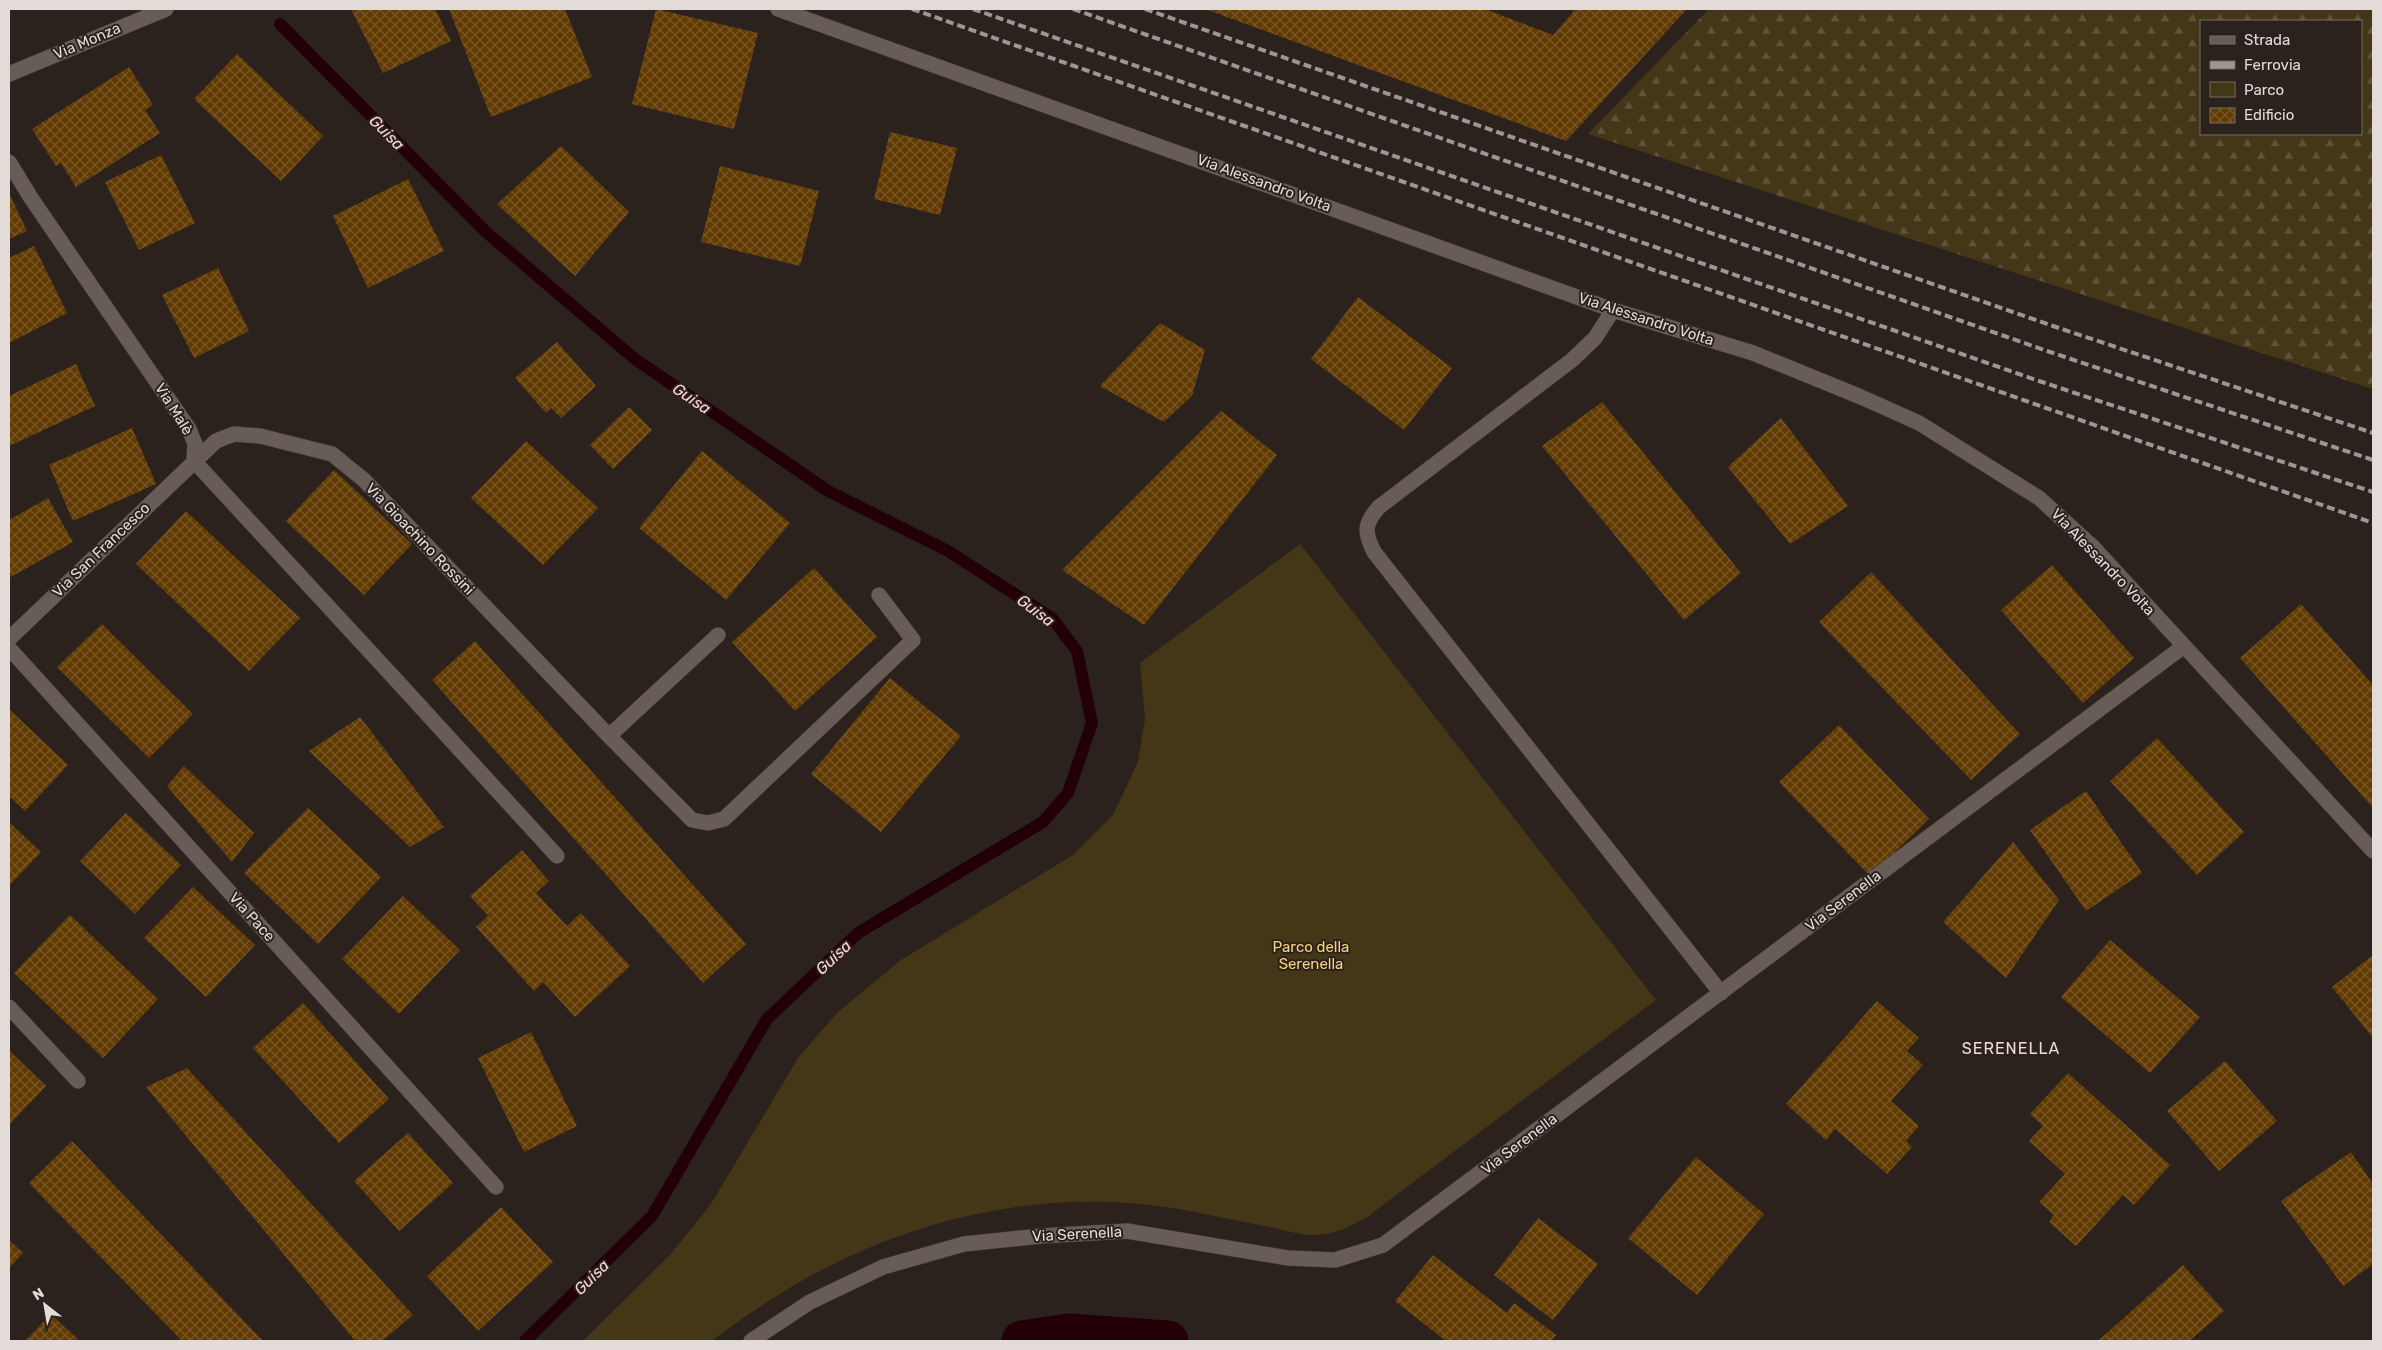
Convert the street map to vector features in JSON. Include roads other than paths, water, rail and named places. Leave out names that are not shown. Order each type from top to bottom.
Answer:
[{"type":"street","name":"Via Monza","points":[[9,74],[166,9]]},
{"type":"street","name":"Via Alessandro Volta","points":[[778,9],[1613,310],[1753,354],[1919,423],[2039,498],[2093,547],[2373,851]]},
{"type":"street","name":"Via Malè","points":[[9,162],[31,198],[189,428],[195,444],[194,461]]},
{"type":"street","points":[[1613,310],[1595,338],[1572,360],[1379,507],[1368,519],[1367,536],[1380,559],[1721,993]]},
{"type":"street","name":"Via Gioachino Rossini","points":[[194,461],[216,441],[234,434],[260,436],[332,454],[364,480],[608,736],[692,820],[708,824],[724,819],[914,640],[879,595]]},
{"type":"street","points":[[194,461],[558,856]]},
{"type":"street","name":"Via San Francesco","points":[[9,639],[194,461]]},
{"type":"street","points":[[608,736],[718,635]]},
{"type":"street","name":"Via Serenella","points":[[751,1341],[810,1302],[883,1267],[964,1244],[1127,1230],[1288,1258],[1335,1260],[1384,1245],[2184,646]]},
{"type":"street","name":"Via Pace","points":[[9,648],[496,1187]]},
{"type":"street","points":[[9,1007],[78,1081]]},
{"type":"waterway","name":"Guisa","points":[[280,24],[486,232],[635,359],[828,491],[948,551],[1052,618],[1077,651],[1092,723],[1068,793],[1043,822],[858,933],[767,1019],[652,1216],[525,1341]]},
{"type":"waterway","points":[[1022,1341],[1068,1334],[1168,1341]]},
{"type":"railway","points":[[912,9],[2373,523]]},
{"type":"railway","points":[[973,9],[2039,381],[2373,492]]},
{"type":"railway","points":[[1073,9],[2047,351],[2373,460]]},
{"type":"railway","points":[[1145,9],[2053,326],[2373,433]]},
{"type":"district","name":"SERENELLA","points":[[2011,1048]]},
{"type":"park label","name":"Parco della Serenella","points":[[1311,956]]}]
